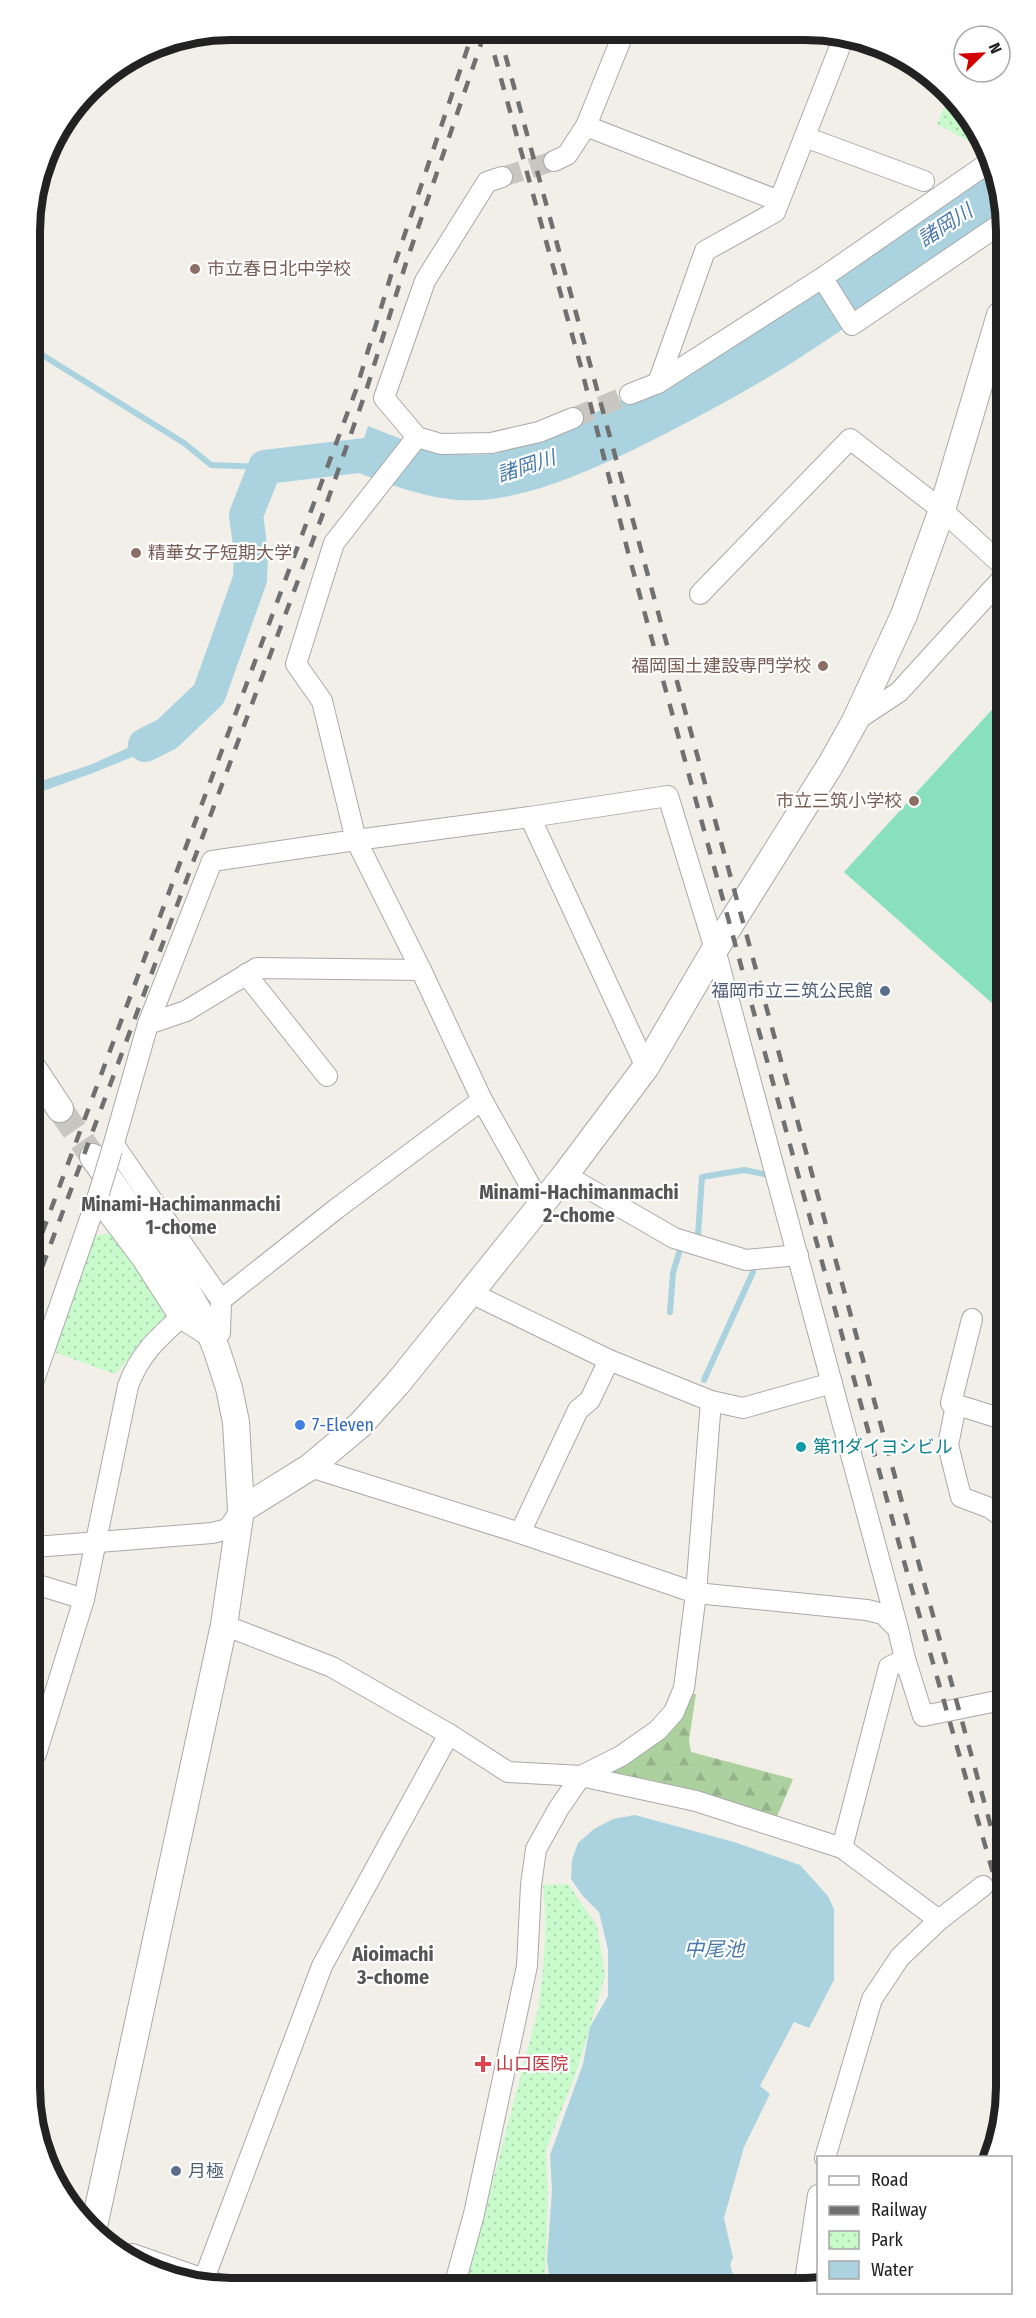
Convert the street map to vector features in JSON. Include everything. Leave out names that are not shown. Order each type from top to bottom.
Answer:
[{"type":"street","points":[[554,161],[567,155],[586,126],[621,40]]},
{"type":"street","points":[[658,383],[705,251],[775,212],[841,44]]},
{"type":"street","points":[[586,126],[779,201]]},
{"type":"street","points":[[805,137],[924,181]]},
{"type":"street","points":[[630,394],[658,383],[822,278],[984,166]]},
{"type":"street","points":[[502,177],[487,182],[425,281],[384,398],[417,437],[441,444],[491,443],[538,432],[573,418]]},
{"type":"street","points":[[823,279],[852,325],[996,227]]},
{"type":"street","points":[[40,1547],[212,1533],[228,1529],[241,1510],[310,1467],[360,1425],[398,1383],[565,1175],[646,1067],[715,949],[831,764],[855,721],[904,615],[942,510],[996,325]]},
{"type":"street","points":[[417,437],[334,543],[297,664],[322,701],[356,840],[482,1100],[541,1205]]},
{"type":"street","points":[[700,594],[850,439],[942,510],[996,559]]},
{"type":"street","points":[[855,721],[899,692],[996,586]]},
{"type":"street","points":[[40,1362],[98,1196],[107,1151],[148,1024],[212,861],[668,796],[715,949],[905,1659],[923,1716],[995,1705]]},
{"type":"street","points":[[530,817],[646,1067]]},
{"type":"street","points":[[148,1024],[186,1011],[257,968],[421,970]]},
{"type":"street","points":[[246,974],[327,1076]]},
{"type":"street","points":[[41,1080],[60,1110]]},
{"type":"street","points":[[221,1300],[336,1209],[482,1100]]},
{"type":"street","points":[[107,1151],[221,1300],[220,1333],[212,1338]]},
{"type":"street","points":[[95,2221],[224,1626],[241,1510],[236,1422],[230,1388],[212,1338],[107,1151]]},
{"type":"street","points":[[565,1175],[674,1238],[746,1260],[798,1255]]},
{"type":"street","points":[[98,1196],[180,1318],[212,1338]]},
{"type":"street","points":[[471,1293],[609,1360],[711,1401],[743,1408],[832,1383]]},
{"type":"street","points":[[40,1740],[84,1599],[128,1386],[135,1366],[155,1340],[180,1318]]},
{"type":"street","points":[[972,1319],[951,1403],[995,1417]]},
{"type":"street","points":[[520,1533],[578,1410],[590,1401],[609,1360]]},
{"type":"street","points":[[456,2278],[474,2214],[527,1966],[531,1886],[536,1849],[559,1808],[581,1776],[621,1756],[658,1730],[674,1712],[684,1688],[696,1593],[711,1401]]},
{"type":"street","points":[[956,1405],[948,1445],[961,1497],[995,1512]]},
{"type":"street","points":[[310,1467],[520,1533],[696,1593],[867,1610],[883,1614],[898,1629]]},
{"type":"street","points":[[40,1586],[84,1599]]},
{"type":"street","points":[[224,1626],[332,1667],[449,1734],[508,1772],[581,1776],[696,1801],[842,1848],[939,1920]]},
{"type":"street","points":[[842,1848],[889,1667],[905,1659]]},
{"type":"street","points":[[213,2276],[322,1966],[449,1734]]},
{"type":"street","points":[[825,2156],[872,2000],[900,1956],[939,1920],[983,1886]]},
{"type":"street","points":[[806,2278],[817,2207]]},
{"type":"street","points":[[157,2263],[172,2268]]},
{"type":"green space","points":[[946,103],[974,144],[937,124]]},
{"type":"green space","points":[[996,705],[996,1006],[844,872]]},
{"type":"green space","points":[[114,1233],[168,1317],[115,1374],[54,1352],[94,1236]]},
{"type":"green space","points":[[689,1694],[696,1694],[689,1740],[691,1752],[793,1779],[776,1819],[602,1776]]},
{"type":"green space","points":[[568,1884],[597,1926],[605,1976],[577,2070],[546,2150],[548,2193],[545,2278],[467,2278],[538,2010],[545,1948],[543,1885]]},
{"type":"water","points":[[985,170],[995,222],[801,357],[720,405],[635,449],[560,482],[521,494],[480,500],[431,496],[400,488],[353,471],[368,426],[399,438],[448,452],[482,455],[499,453],[499,447],[533,443],[689,367]]},
{"type":"water","points":[[143,741],[147,751],[41,792],[41,781],[90,765]]},
{"type":"water","name":"中尾池","points":[[635,1815],[734,1842],[800,1865],[828,1896],[834,1909],[834,1980],[809,2028],[794,2022],[760,2086],[770,2094],[744,2147],[724,2218],[733,2258],[730,2264],[734,2278],[549,2278],[547,2260],[552,2190],[550,2155],[583,2064],[590,2027],[608,1996],[608,1950],[599,1912],[583,1896],[571,1879],[572,1860],[578,1843],[594,1829],[613,1819]]},
{"type":"waterway","points":[[41,354],[184,443],[211,465],[265,467]]},
{"type":"waterway","name":"諸岡川","points":[[145,745],[167,734],[209,694],[250,579],[251,552],[246,515],[265,467],[366,455],[402,462]]},
{"type":"waterway","points":[[698,1235],[702,1177],[744,1170],[769,1175]]},
{"type":"waterway","points":[[670,1312],[673,1273],[681,1246]]},
{"type":"waterway","points":[[704,1380],[753,1272]]},
{"type":"tunnel","points":[[502,177],[554,161]]},
{"type":"tunnel","points":[[573,418],[630,394]]},
{"type":"tunnel","points":[[60,1109],[93,1157]]},
{"type":"railway","points":[[40,1238],[356,390],[392,272],[470,40]]},
{"type":"railway","points":[[40,1272],[325,508],[482,40]]},
{"type":"railway","points":[[490,40],[581,367],[628,552],[901,1551],[995,1880]]},
{"type":"railway","points":[[501,40],[995,1842]]},
{"type":"place","name":"市立春日北中学校","points":[[195,269]]},
{"type":"place","name":"精華女子短期大学","points":[[136,553]]},
{"type":"place","name":"福岡国土建設専門学校","points":[[823,666]]},
{"type":"place","name":"市立三筑小学校","points":[[914,801]]},
{"type":"place","name":"福岡市立三筑公民館","points":[[885,991]]},
{"type":"place","name":"7-Eleven","points":[[300,1425]]},
{"type":"place","name":"第11ダイヨシビル","points":[[801,1447]]},
{"type":"place","name":"山口医院","points":[[483,2064]]},
{"type":"place","name":"月極","points":[[176,2171]]},
{"type":"district","name":"Minami-Hachimanmachi 2-chome","points":[[579,1204]]},
{"type":"district","name":"Minami-Hachimanmachi 1-chome","points":[[181,1216]]},
{"type":"district","name":"Aioimachi 3-chome","points":[[393,1966]]}]
